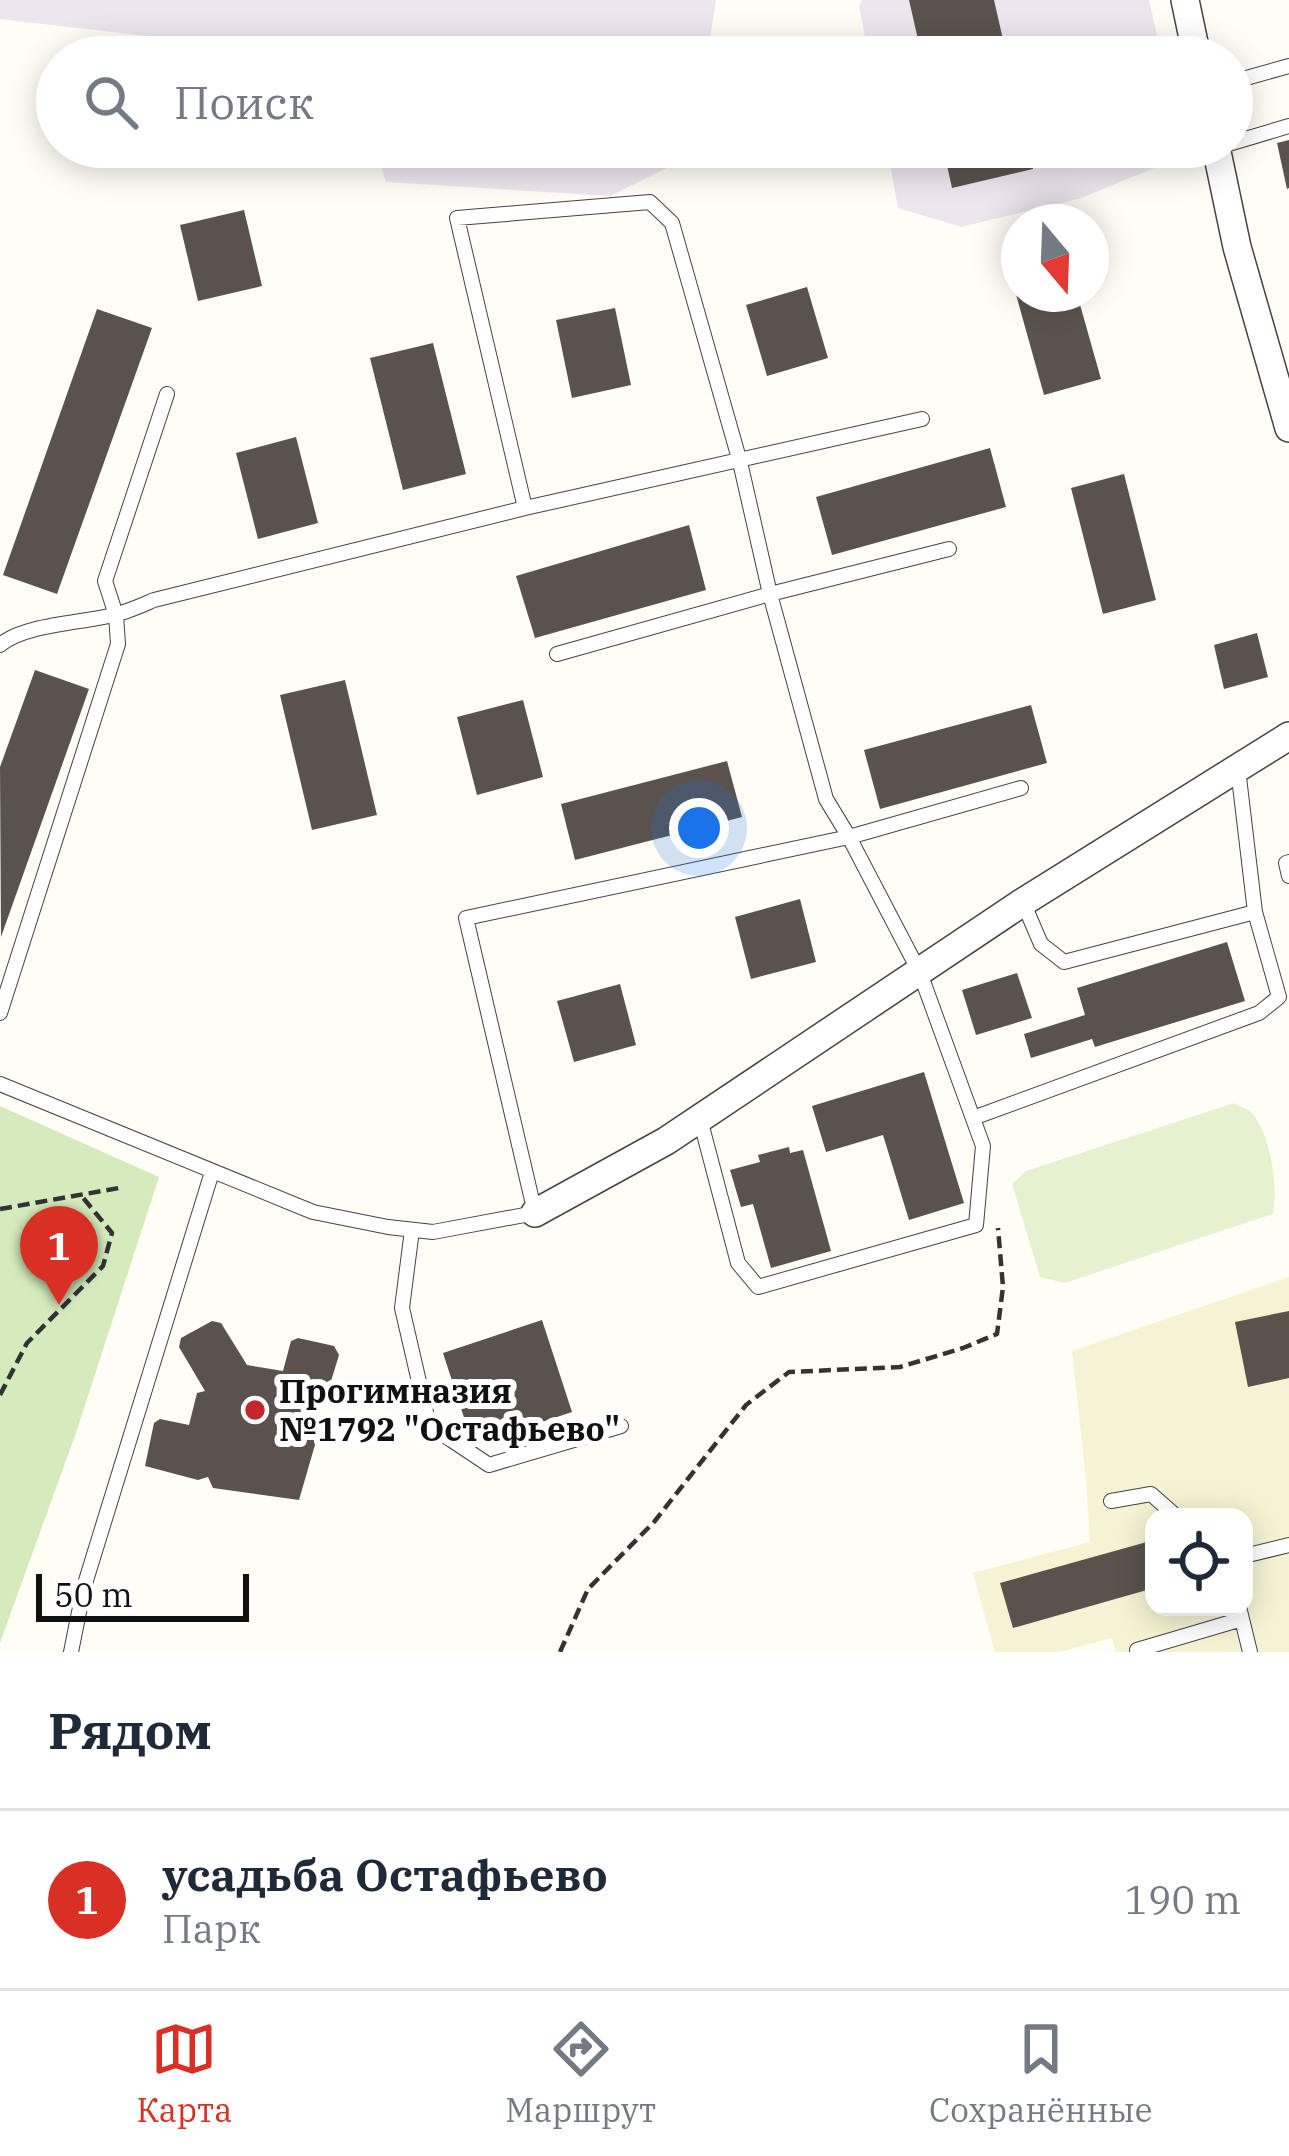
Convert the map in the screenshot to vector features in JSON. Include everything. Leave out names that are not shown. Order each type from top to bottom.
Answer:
[{"type":"street","points":[[1185,0],[1193,36]]},
{"type":"street","points":[[1221,168],[1237,247],[1289,428]]},
{"type":"street","points":[[535,1213],[666,1142],[1023,902],[1289,736]]},
{"type":"lane","points":[[1253,76],[1289,66]]},
{"type":"lane","points":[[1253,137],[1289,126]]},
{"type":"lane","points":[[526,508],[457,218],[650,202],[672,223],[740,462],[826,799],[920,973],[983,1145],[976,1225],[758,1287],[738,1263],[700,1119]]},
{"type":"lane","points":[[0,1012],[118,644],[106,581],[167,394]]},
{"type":"lane","points":[[0,645],[34,630],[116,615],[154,600],[526,508],[922,419]]},
{"type":"lane","points":[[557,654],[949,549]]},
{"type":"lane","points":[[973,1118],[1259,1013],[1279,997],[1255,912],[1238,770]]},
{"type":"lane","points":[[0,1084],[313,1212],[433,1232],[535,1213],[466,918],[849,837],[1021,788]]},
{"type":"lane","points":[[1289,862],[1289,876]]},
{"type":"lane","points":[[1023,902],[1041,944],[1064,962],[1255,912]]},
{"type":"lane","points":[[71,1652],[84,1587],[212,1172]]},
{"type":"lane","points":[[412,1230],[402,1308],[429,1425],[489,1465],[621,1426]]},
{"type":"lane","points":[[1112,1501],[1151,1494],[1167,1508]]},
{"type":"lane","points":[[1253,1554],[1289,1545]]},
{"type":"lane","points":[[1137,1650],[1232,1616]]},
{"type":"lane","points":[[1241,1616],[1250,1652]]},
{"type":"path","points":[[0,1209],[119,1188]]},
{"type":"path","points":[[0,1395],[26,1343],[103,1266],[112,1233],[80,1194]]},
{"type":"path","points":[[560,1652],[588,1589],[654,1522],[746,1405],[790,1372],[900,1367],[997,1334],[1003,1288],[995,1211]]},
{"type":"shaded area","points":[[0,0],[716,0],[710,36],[147,36],[0,19]]},
{"type":"shaded area","points":[[862,0],[1149,0],[1157,36],[865,36]]},
{"type":"shaded area","points":[[381,168],[667,168],[610,196],[386,182]]},
{"type":"shaded area","points":[[891,168],[1154,168],[1056,204],[1001,204],[1001,217],[961,227],[898,208]]},
{"type":"shaded area","points":[[1289,1277],[1289,1652],[1116,1652],[1112,1638],[1060,1652],[995,1652],[973,1573],[1090,1542],[1072,1351]]},
{"type":"green space","points":[[1234,1103],[1251,1112],[1264,1133],[1274,1175],[1273,1214],[1065,1283],[1040,1277],[1012,1184],[1026,1171]]},
{"type":"green space","points":[[0,1106],[159,1177],[76,1433],[0,1643]]},
{"type":"building","points":[[909,0],[994,0],[1002,36],[917,36]]},
{"type":"building","points":[[1289,140],[1289,188],[1287,189],[1277,143]]},
{"type":"building","points":[[948,168],[1033,168],[1033,169],[952,188]]},
{"type":"building","points":[[244,210],[262,286],[198,301],[180,225]]},
{"type":"building","points":[[807,287],[828,358],[767,376],[746,305]]},
{"type":"building","points":[[615,308],[631,385],[572,398],[556,320]]},
{"type":"building","points":[[97,309],[152,328],[57,594],[3,575]]},
{"type":"building","points":[[1021,312],[1082,312],[1101,379],[1044,395]]},
{"type":"building","points":[[433,343],[466,474],[403,490],[370,358]]},
{"type":"building","points":[[296,437],[318,523],[258,539],[236,453]]},
{"type":"building","points":[[990,448],[1006,507],[832,555],[816,497]]},
{"type":"building","points":[[1124,474],[1156,600],[1103,614],[1071,488]]},
{"type":"building","points":[[689,525],[706,590],[535,638],[516,576]]},
{"type":"building","points":[[1257,633],[1268,677],[1224,689],[1214,645]]},
{"type":"building","points":[[35,670],[89,689],[1,937],[0,767]]},
{"type":"building","points":[[345,680],[377,815],[312,830],[280,695]]},
{"type":"building","points":[[523,700],[543,777],[477,795],[457,717]]},
{"type":"building","points":[[1031,705],[1047,763],[880,809],[864,750]]},
{"type":"building","points":[[727,761],[742,817],[575,860],[561,804]]},
{"type":"building","points":[[800,899],[816,962],[751,979],[735,917]]},
{"type":"building","points":[[1227,942],[1245,1001],[1095,1047],[1092,1039],[1031,1058],[1024,1034],[1085,1015],[1077,988]]},
{"type":"building","points":[[1017,973],[1032,1018],[976,1035],[962,990]]},
{"type":"building","points":[[620,984],[636,1045],[574,1062],[557,1001]]},
{"type":"building","points":[[924,1072],[964,1203],[909,1220],[883,1135],[826,1152],[812,1106]]},
{"type":"building","points":[[789,1147],[790,1153],[803,1150],[831,1251],[771,1268],[753,1204],[741,1207],[730,1170],[760,1162],[758,1155]]},
{"type":"building","points":[[1289,1311],[1289,1378],[1248,1387],[1235,1322]]},
{"type":"building","points":[[542,1320],[572,1412],[473,1445],[443,1353]]},
{"type":"building","name":"Прогимназия №1792 \"Остафьево\"","points":[[212,1321],[221,1323],[247,1365],[283,1371],[291,1341],[298,1338],[334,1346],[339,1355],[324,1404],[317,1407],[321,1424],[299,1500],[213,1488],[208,1477],[198,1480],[145,1466],[154,1423],[160,1419],[189,1425],[197,1393],[205,1391],[179,1347],[181,1338]]},
{"type":"building","points":[[1145,1543],[1145,1591],[1013,1628],[1000,1583]]},
{"type":"place","name":"усадьба Остафьево","points":[[59,1305]]},
{"type":"place","name":"Прогимназия №1792 \"Остафьево\"","points":[[255,1410]]}]
